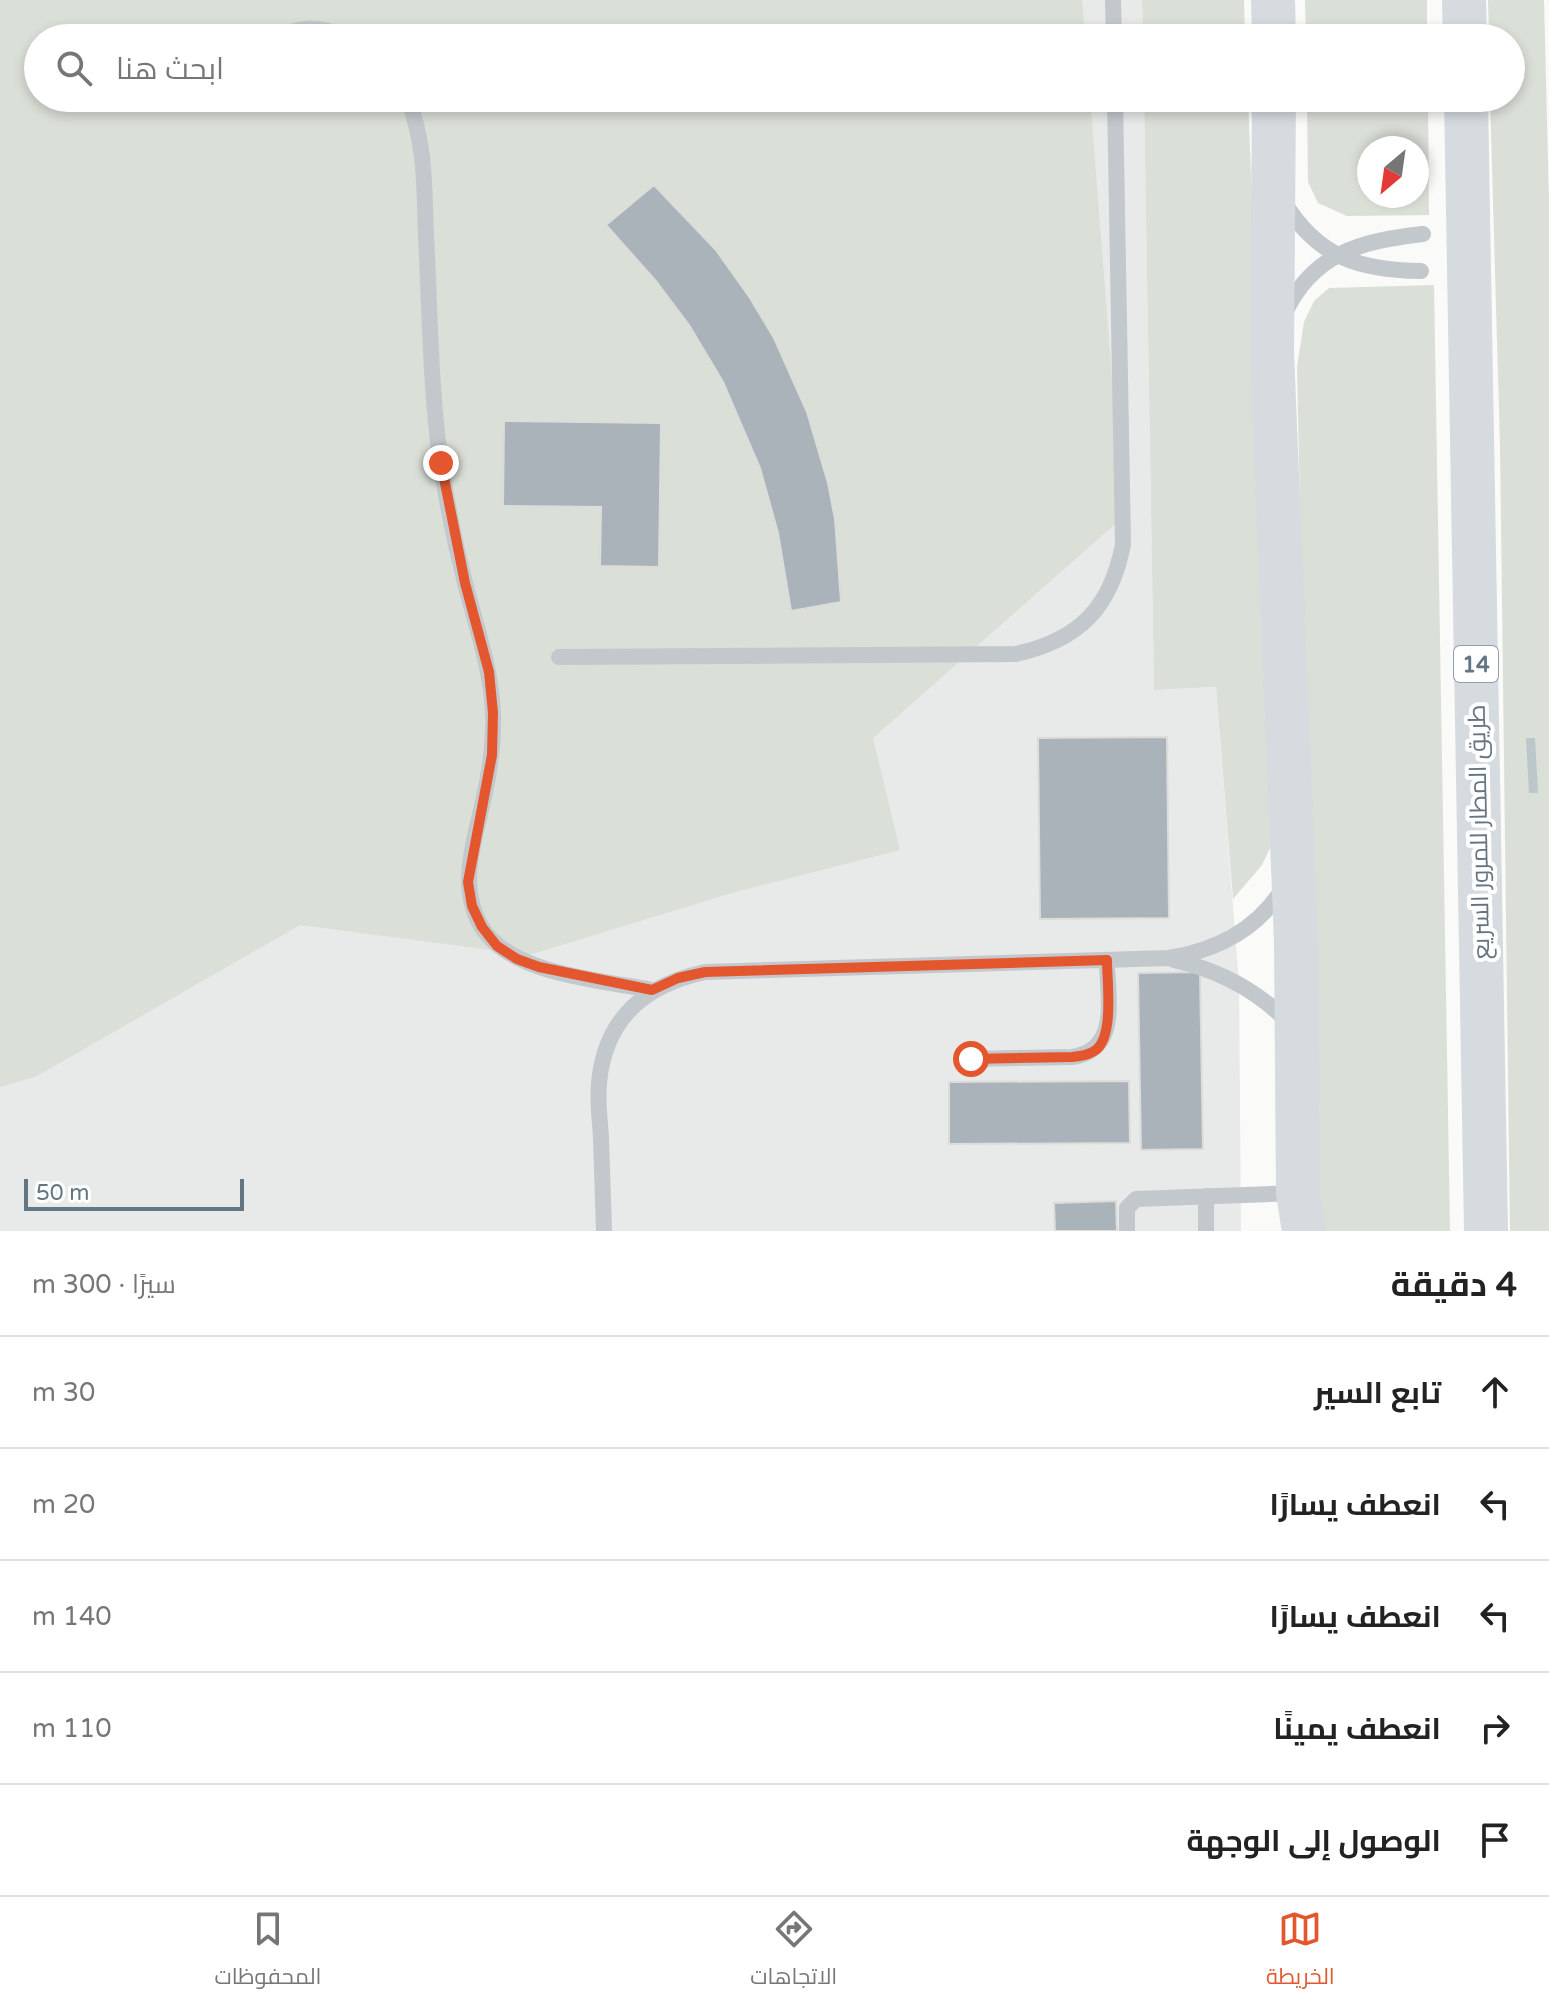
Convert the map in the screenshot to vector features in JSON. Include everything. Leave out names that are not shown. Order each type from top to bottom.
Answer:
[{"type":"highway","points":[[1273,0],[1274,24]]},
{"type":"highway","points":[[1464,0],[1465,24]]},
{"type":"highway","points":[[1274,112],[1272,352],[1294,869],[1300,1218]]},
{"type":"highway","name":"طريق المطار للمرور السريع","points":[[1466,112],[1486,1231]]},
{"type":"lane","points":[[1113,0],[1114,24]]},
{"type":"lane","points":[[412,112],[422,141],[434,402],[441,463],[461,568],[489,672],[493,713],[492,755],[470,859],[468,882],[472,906],[482,927],[497,946],[517,959],[539,967],[652,990]]},
{"type":"lane","points":[[559,657],[1016,654],[1056,642],[1089,618],[1107,597],[1118,571],[1123,544],[1115,112]]},
{"type":"lane","points":[[1275,175],[1280,194],[1294,219],[1313,239],[1336,255],[1368,268],[1421,271]]},
{"type":"lane","points":[[1272,352],[1278,330],[1300,288],[1336,255],[1378,239],[1423,234]]},
{"type":"lane","points":[[604,1231],[598,1085],[603,1057],[613,1031],[630,1008],[652,990],[678,978],[705,972],[1169,958],[1203,951],[1236,937],[1270,907],[1294,869]]},
{"type":"lane","points":[[1169,958],[1205,968],[1239,984],[1260,997],[1296,1031]]},
{"type":"lane","points":[[971,1059],[1072,1057],[1096,1049],[1104,1038],[1107,1025],[1107,960]]},
{"type":"lane","points":[[1127,1231],[1127,1208],[1136,1199],[1206,1196],[1300,1218]]},
{"type":"lane","points":[[1206,1196],[1206,1231]]},
{"type":"shaded area","points":[[0,0],[1142,0],[1143,24],[24,24],[24,112],[1144,112],[1154,690],[1216,687],[1239,984],[1241,1231],[0,1231]]},
{"type":"shaded area","points":[[0,0],[1082,0],[1084,24],[24,24],[24,112],[1091,112],[1123,517],[873,738],[900,850],[735,892],[529,955],[300,925],[37,1076],[0,1087]]},
{"type":"shaded area","points":[[1142,0],[1244,0],[1245,24],[1143,24]]},
{"type":"shaded area","points":[[1305,0],[1427,0],[1427,24],[1306,24]]},
{"type":"shaded area","points":[[1488,0],[1544,0],[1549,201],[1549,1231],[1510,1231],[1500,445],[1490,112],[1525,112],[1525,24],[1489,24]]},
{"type":"shaded area","points":[[1144,112],[1249,112],[1277,834],[1262,865],[1233,899],[1216,687],[1154,690]]},
{"type":"shaded area","points":[[1307,112],[1428,112],[1428,136],[1357,136],[1357,208],[1429,208],[1429,215],[1347,216],[1318,203],[1308,182]]},
{"type":"shaded area","points":[[1434,285],[1450,1231],[1322,1231],[1306,793],[1297,367],[1304,322],[1314,301],[1329,288]]},
{"type":"shaded area","points":[[1526,738],[1535,738],[1538,793],[1529,793]]},
{"type":"building","points":[[654,185],[716,250],[774,338],[807,412],[828,483],[835,519],[841,602],[791,611],[778,533],[760,468],[723,382],[689,325],[655,280],[606,225]]},
{"type":"building","points":[[504,421],[661,423],[659,567],[600,566],[601,507],[503,506]]},
{"type":"building","points":[[1167,737],[1169,918],[1040,919],[1038,738]]},
{"type":"building","points":[[1200,972],[1203,1149],[1141,1150],[1138,973]]},
{"type":"building","points":[[1129,1081],[1130,1143],[949,1144],[949,1082]]},
{"type":"building","points":[[1116,1201],[1117,1231],[1055,1231],[1054,1203]]},
{"type":"route","points":[[441,463],[451,523],[489,672],[493,713],[492,755],[468,882],[472,906],[482,927],[497,946],[517,959],[539,967],[652,990],[678,978],[705,972],[1107,960],[1107,1025],[1104,1038],[1096,1049],[1072,1057],[971,1059]]}]
